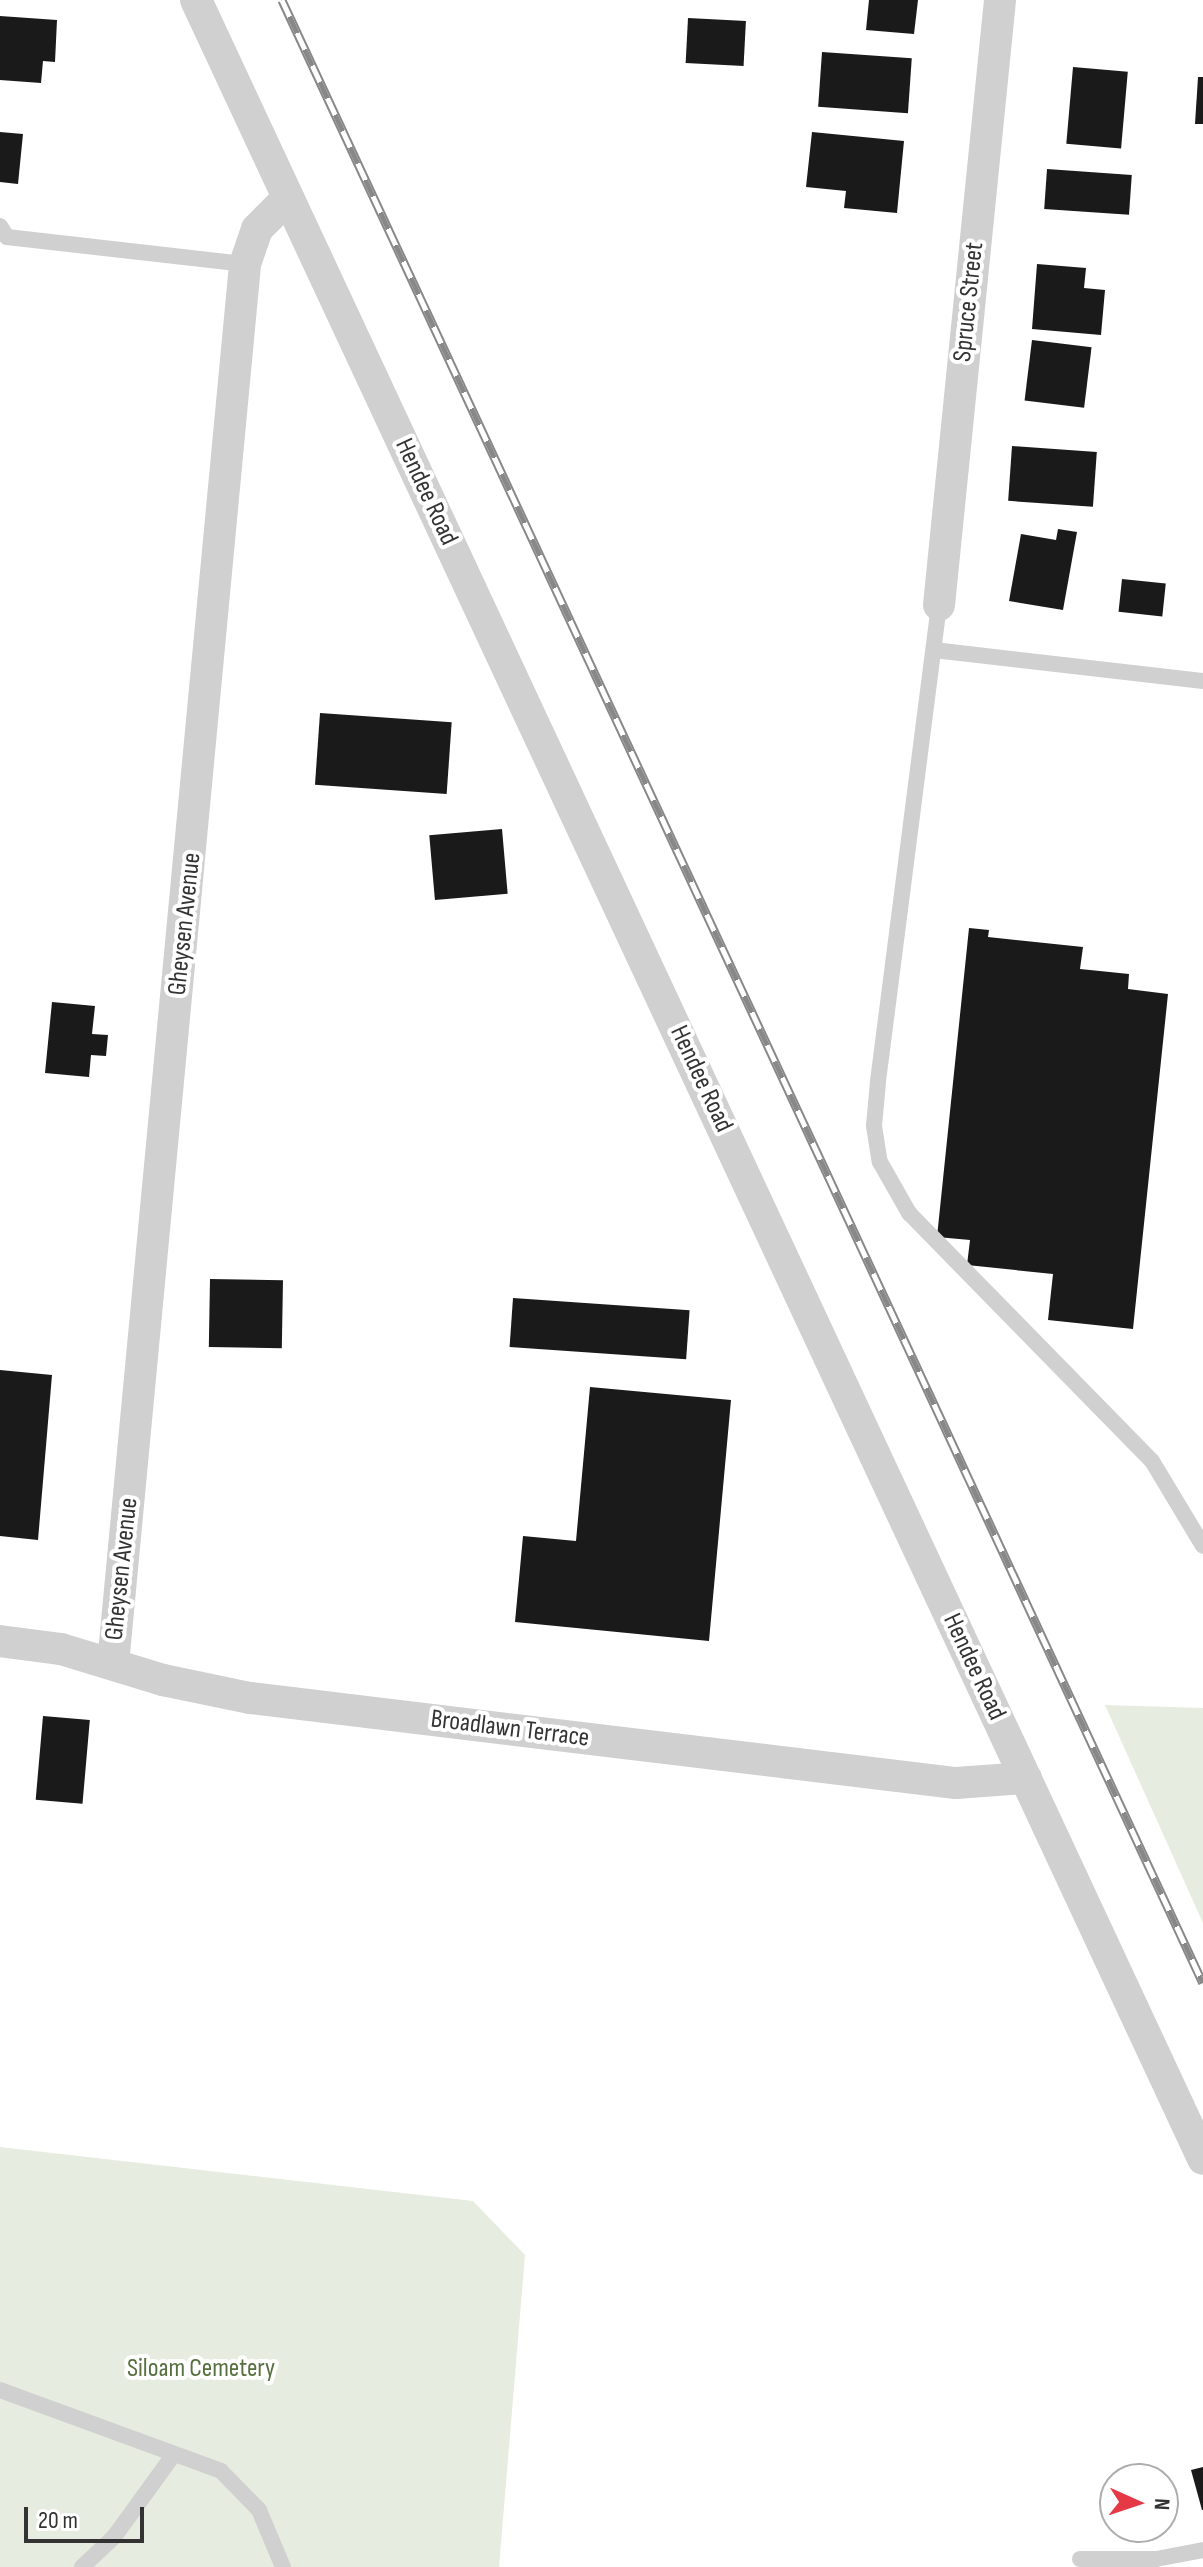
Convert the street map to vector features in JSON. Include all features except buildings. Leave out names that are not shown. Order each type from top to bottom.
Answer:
[{"type":"street","name":"Hendee Road","points":[[196,0],[1203,2159]]},
{"type":"street","name":"Spruce Street","points":[[939,605],[1000,0]]},
{"type":"street","name":"Gheysen Avenue","points":[[113,1664],[245,264],[257,229],[288,198]]},
{"type":"street","name":"Broadlawn Terrace","points":[[0,1641],[61,1649],[266,1700],[956,1783],[1026,1778]]},
{"type":"lane","points":[[0,226],[7,237],[245,264]]},
{"type":"lane","points":[[939,605],[878,1082],[874,1126],[880,1162],[909,1213],[1152,1461],[1203,1546]]},
{"type":"lane","points":[[934,650],[1203,681]]},
{"type":"lane","points":[[0,2390],[221,2471],[259,2510],[283,2567]]},
{"type":"lane","points":[[82,2567],[114,2537],[174,2454]]},
{"type":"lane","points":[[1080,2559],[1182,2560],[1203,2550]]},
{"type":"green space","points":[[1105,1705],[1203,1708],[1203,1923]]},
{"type":"green space","name":"Siloam Cemetery","points":[[0,2147],[473,2201],[525,2255],[499,2567],[0,2567]]},
{"type":"railway","points":[[282,0],[1203,1983]]}]
